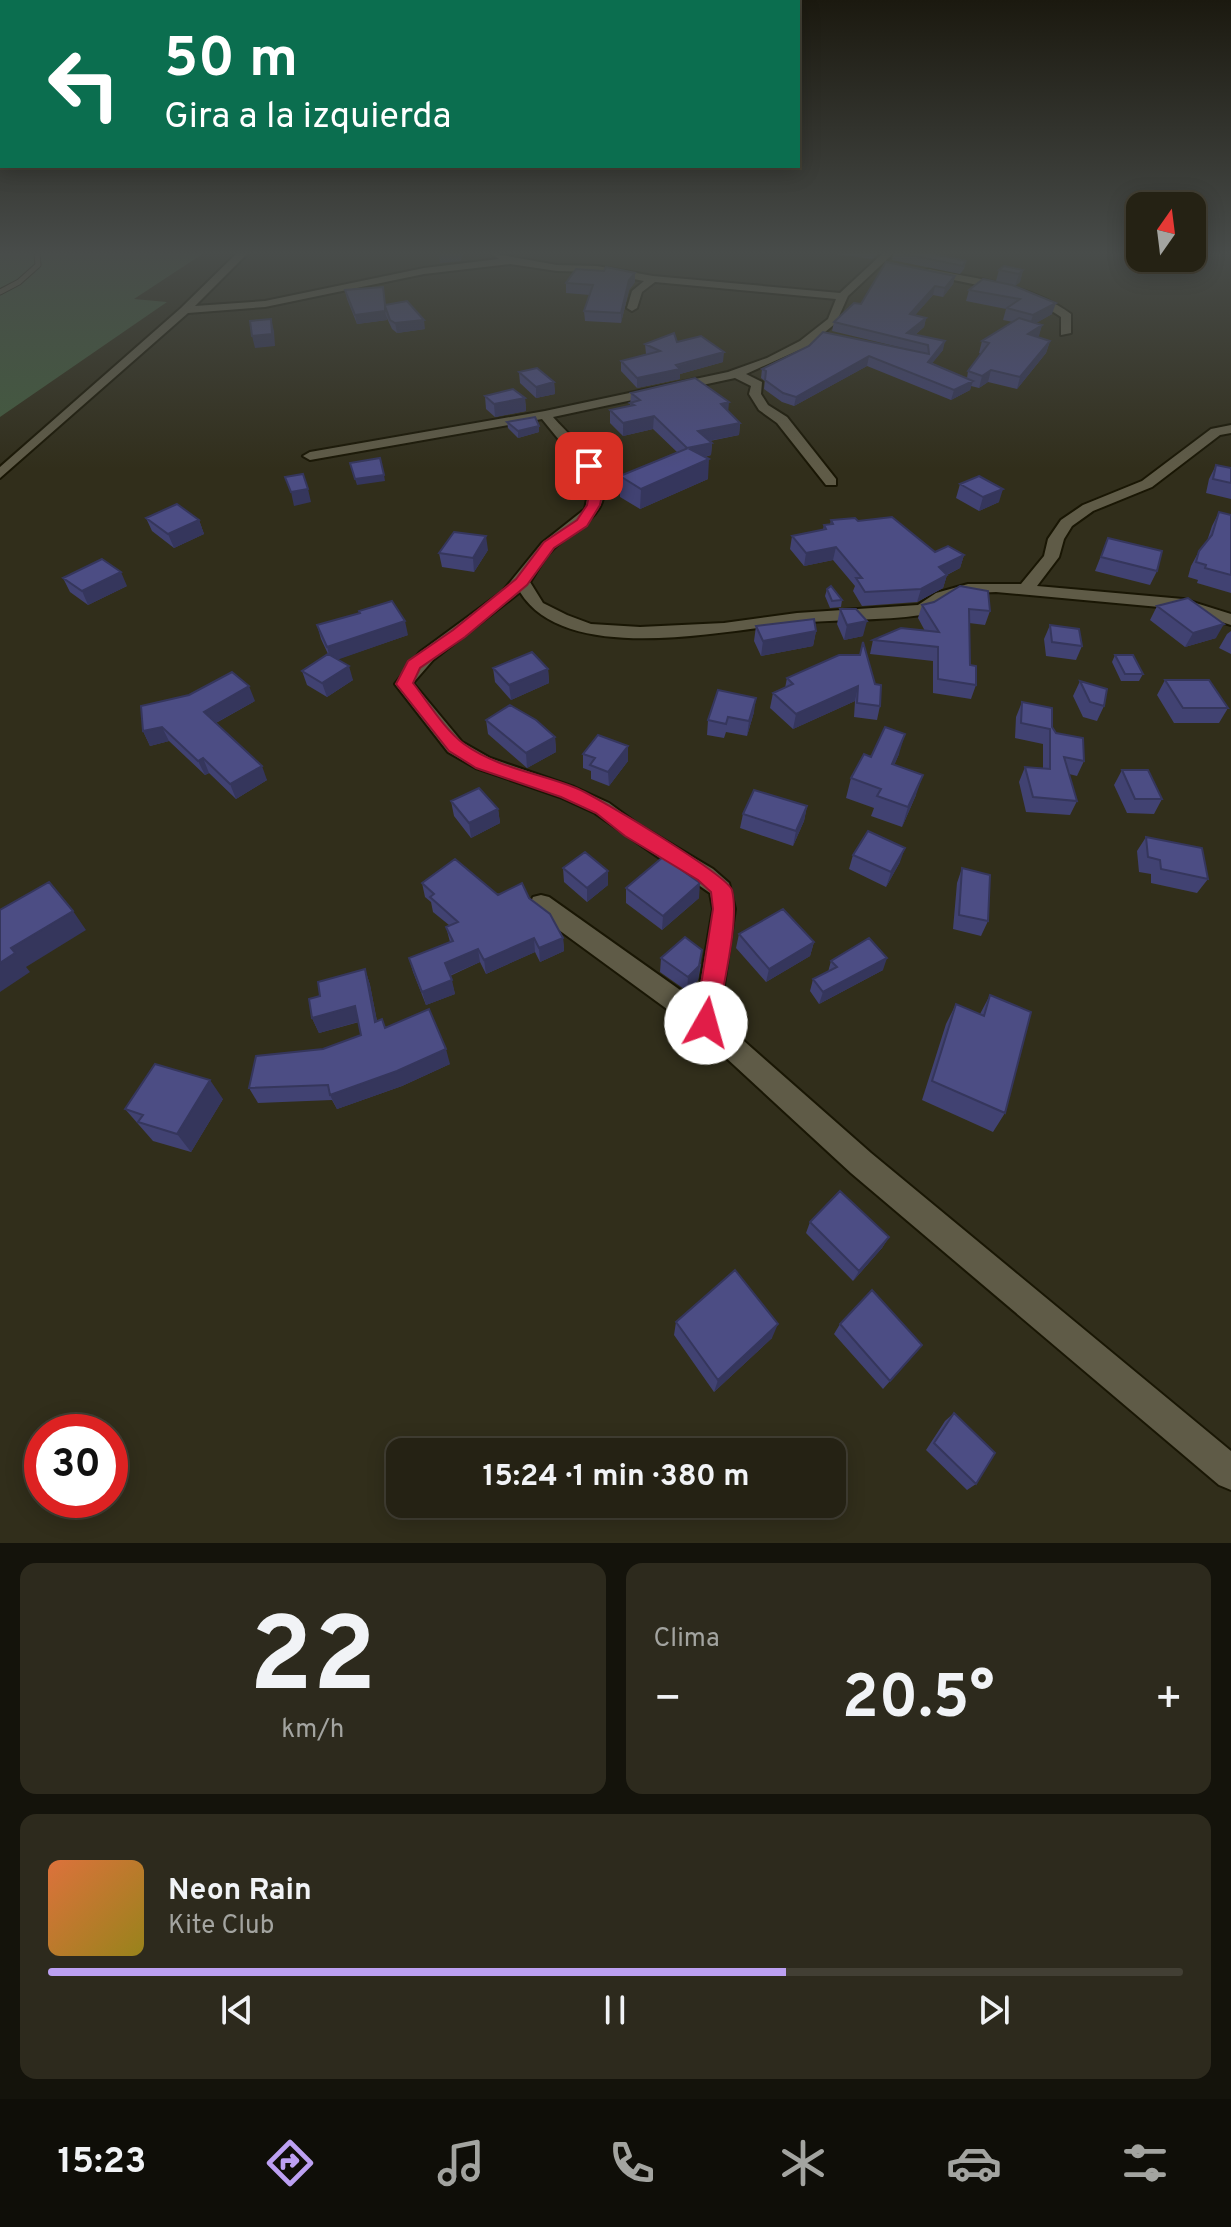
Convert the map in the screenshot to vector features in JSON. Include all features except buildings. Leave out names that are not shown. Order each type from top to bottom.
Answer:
[{"type":"street","points":[[0,474],[168,325]]},
{"type":"street","points":[[310,456],[545,415],[734,373],[771,361],[822,334],[829,325]]},
{"type":"street","points":[[1065,333],[1066,325]]},
{"type":"street","points":[[734,373],[758,385],[755,394],[763,407],[782,420],[831,482]]},
{"type":"street","points":[[545,415],[589,466],[596,490],[594,505],[582,523],[549,545],[522,582],[459,633],[413,665],[404,684],[455,747],[483,763],[567,792],[602,808],[632,831],[705,875],[721,889],[724,909],[706,1023]]},
{"type":"street","points":[[1026,590],[1038,570],[1051,557],[1056,539],[1066,523],[1088,508],[1147,484],[1216,432],[1231,429]]},
{"type":"street","points":[[522,582],[537,606],[561,619],[589,629],[640,632],[724,628],[797,618],[922,610],[942,597],[968,589],[1026,590],[1183,604],[1231,620]]},
{"type":"street","points":[[541,904],[706,1023],[861,1163],[1231,1473]]},
{"type":"green space","points":[[0,325],[134,325],[0,417]]},
{"type":"route","points":[[589,466],[596,490],[594,505],[582,523],[549,545],[522,582],[459,633],[413,665],[404,684],[455,747],[483,763],[567,792],[602,808],[632,831],[705,875],[721,889],[724,909],[706,1023]]}]
